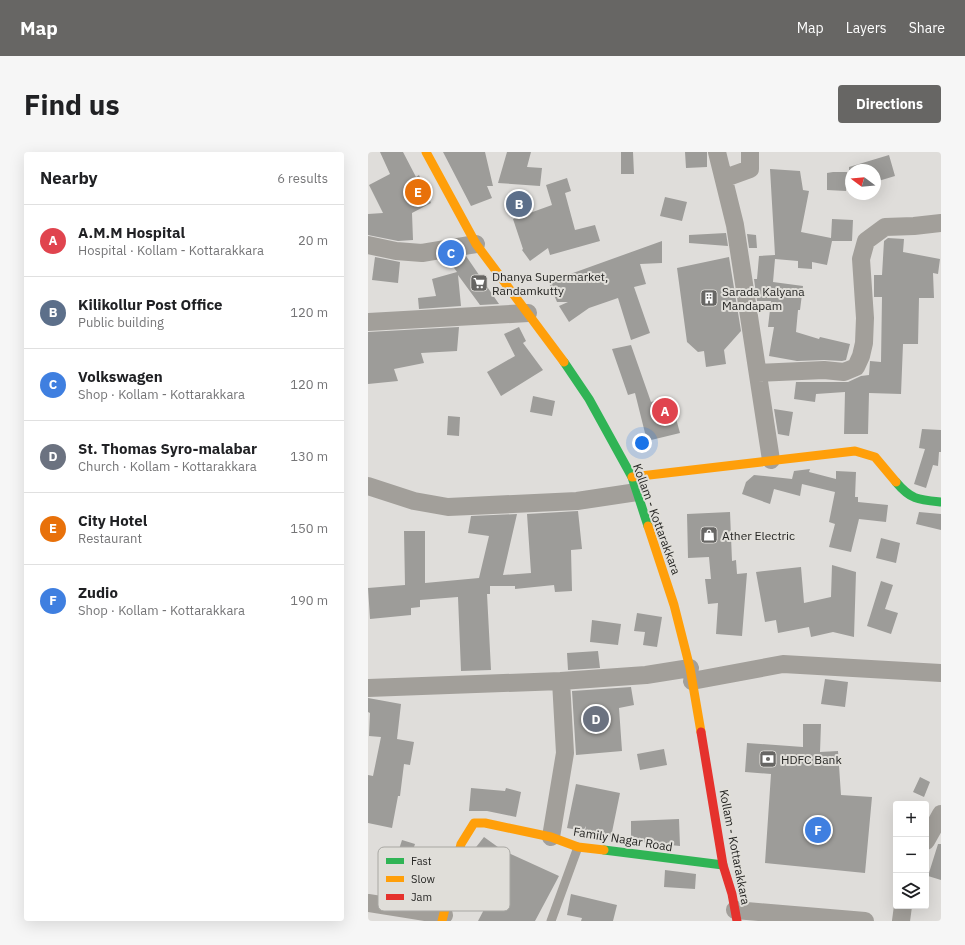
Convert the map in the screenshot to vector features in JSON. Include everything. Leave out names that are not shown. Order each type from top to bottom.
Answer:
[{"type":"main road","name":"Kollam - Kottarakkara","points":[[426,152],[476,244],[528,313],[589,399],[634,485],[674,605],[691,674],[724,865],[736,916]]},
{"type":"main road","points":[[634,485],[771,460],[855,451],[875,457],[906,494],[922,500],[941,502]]},
{"type":"main road","name":"Family Nagar Road","points":[[460,847],[467,832],[474,823],[485,822],[496,826],[551,837],[578,847],[724,865]]},
{"type":"street","points":[[717,152],[735,225],[771,460]]},
{"type":"street","points":[[728,177],[750,169],[750,152]]},
{"type":"street","points":[[758,373],[824,370],[844,372],[856,367],[861,356],[864,343],[865,318],[861,259],[866,241],[885,227],[941,223]]},
{"type":"street","points":[[368,245],[396,251],[422,253],[476,244]]},
{"type":"street","points":[[368,322],[528,313]]},
{"type":"street","points":[[368,486],[414,501],[448,507],[577,500],[634,485]]},
{"type":"street","points":[[368,688],[560,681],[646,675],[691,674],[783,664],[941,673]]},
{"type":"street","points":[[551,837],[565,752],[560,681]]},
{"type":"street","points":[[928,837],[941,814]]},
{"type":"street","points":[[368,903],[378,905]]},
{"type":"street","points":[[901,921],[903,909]]},
{"type":"street","points":[[408,911],[443,918]]},
{"type":"street","points":[[736,916],[865,921]]},
{"type":"lane","points":[[551,921],[578,847]]},
{"type":"building","points":[[380,152],[403,152],[416,177],[419,175],[431,203],[412,213],[413,240],[398,241],[368,235],[368,214],[383,213],[369,185],[390,174]]},
{"type":"building","points":[[443,152],[485,152],[493,186],[487,186],[492,198],[471,206]]},
{"type":"building","points":[[507,152],[531,152],[527,167],[542,168],[540,186],[498,183]]},
{"type":"building","points":[[621,152],[633,152],[634,174],[621,174]]},
{"type":"building","points":[[685,152],[707,152],[707,167],[686,168]]},
{"type":"building","points":[[889,155],[895,176],[881,180],[881,164],[859,164]]},
{"type":"building","points":[[770,169],[800,171],[803,190],[809,191],[801,232],[831,238],[832,219],[853,220],[852,241],[832,241],[827,265],[812,262],[812,269],[798,268],[798,261],[775,259],[773,282],[803,286],[800,310],[798,310],[796,332],[819,339],[820,337],[850,344],[846,360],[797,361],[769,356],[774,327],[768,327],[771,301],[757,301],[754,279],[757,279],[759,256],[775,255]]},
{"type":"building","points":[[845,172],[845,191],[827,190],[827,173]]},
{"type":"building","points":[[567,178],[571,191],[565,193],[575,230],[595,225],[600,241],[550,255],[548,248],[530,261],[522,250],[523,249],[513,219],[552,205],[546,185]]},
{"type":"building","points":[[665,197],[687,202],[682,221],[660,216]]},
{"type":"building","points":[[726,233],[728,246],[689,243],[689,235]]},
{"type":"building","points":[[747,234],[756,235],[757,248],[749,248]]},
{"type":"building","points":[[888,238],[904,239],[903,252],[940,259],[938,274],[933,273],[934,298],[919,298],[918,344],[903,344],[901,394],[869,393],[868,434],[844,434],[845,392],[816,394],[815,402],[794,399],[796,382],[848,382],[861,376],[869,375],[870,361],[881,362],[882,297],[874,297],[874,275],[882,275],[884,241]]},
{"type":"building","points":[[662,241],[662,263],[640,264],[646,284],[634,287],[650,333],[631,340],[618,298],[589,308],[569,322],[559,306],[568,302],[557,302],[549,283]]},
{"type":"building","points":[[466,256],[499,304],[480,305],[458,275],[461,306],[419,309],[418,298],[436,296],[432,279],[457,272],[449,261]]},
{"type":"building","points":[[375,257],[400,262],[398,283],[372,280]]},
{"type":"building","name":"Sarada Kalyana Mandapam","points":[[729,257],[741,331],[724,350],[726,364],[706,367],[704,351],[698,352],[687,342],[677,268]]},
{"type":"building","points":[[459,327],[457,351],[421,353],[424,363],[394,369],[398,381],[368,384],[368,332]]},
{"type":"building","points":[[519,327],[526,341],[523,343],[543,370],[501,396],[487,372],[515,356],[504,334]]},
{"type":"building","points":[[631,345],[651,402],[670,397],[680,433],[647,441],[635,393],[628,395],[612,349]]},
{"type":"building","points":[[533,396],[555,401],[552,416],[530,412]]},
{"type":"building","points":[[774,409],[793,412],[789,436],[778,434]]},
{"type":"building","points":[[448,416],[460,417],[459,436],[447,435]]},
{"type":"building","points":[[922,429],[941,430],[941,452],[939,452],[938,466],[933,465],[926,488],[914,484],[925,449],[919,448]]},
{"type":"building","points":[[810,469],[809,472],[836,479],[836,471],[856,472],[855,497],[858,497],[858,502],[888,505],[886,522],[859,519],[851,552],[829,547],[835,524],[829,522],[835,492],[802,484],[800,496],[774,489],[770,504],[742,494],[746,482],[754,475],[792,479],[794,471]]},
{"type":"building","points":[[578,511],[582,549],[571,550],[572,591],[555,592],[554,585],[515,589],[515,586],[490,586],[490,594],[487,594],[491,670],[461,671],[458,597],[420,600],[420,607],[411,608],[411,615],[370,619],[368,588],[405,585],[404,531],[425,531],[425,583],[479,578],[489,536],[468,533],[471,516],[517,514],[503,575],[531,573],[527,514]]},
{"type":"building","points":[[730,512],[732,561],[736,560],[737,574],[747,573],[742,636],[716,634],[718,603],[708,604],[705,579],[711,579],[709,557],[688,558],[687,514]]},
{"type":"building","points":[[919,512],[941,514],[941,530],[916,524]]},
{"type":"building","points":[[881,538],[900,543],[896,563],[876,558]]},
{"type":"building","points":[[832,565],[856,572],[854,637],[833,632],[811,637],[809,627],[778,633],[776,620],[765,622],[756,572],[801,567],[804,603],[831,597]]},
{"type":"building","points":[[881,581],[893,585],[885,609],[898,613],[891,634],[867,626]]},
{"type":"building","points":[[637,613],[662,617],[657,647],[643,645],[645,632],[634,631]]},
{"type":"building","points":[[592,620],[621,624],[618,645],[590,642]]},
{"type":"building","points":[[598,651],[600,668],[568,670],[567,653]]},
{"type":"building","points":[[825,679],[848,682],[845,707],[821,704]]},
{"type":"building","points":[[631,687],[634,705],[619,708],[622,751],[576,755],[572,691]]},
{"type":"building","points":[[368,698],[401,704],[397,739],[414,742],[410,765],[404,764],[400,796],[398,796],[392,828],[368,823],[368,775],[373,776],[381,737],[369,736],[370,713],[368,712]]},
{"type":"building","points":[[803,724],[821,724],[820,752],[838,751],[841,795],[872,797],[865,873],[765,863],[771,774],[745,772],[747,743],[803,747]]},
{"type":"building","points":[[664,749],[667,765],[640,770],[637,754]]},
{"type":"building","points":[[920,777],[930,782],[924,797],[913,792]]},
{"type":"building","points":[[576,784],[620,793],[611,837],[585,831],[586,826],[583,831],[567,828]]},
{"type":"building","points":[[471,788],[505,791],[506,788],[521,792],[516,817],[487,811],[469,811]]},
{"type":"building","points":[[679,819],[680,846],[631,841],[631,821]]},
{"type":"building","points":[[484,837],[498,847],[476,847]]},
{"type":"building","points":[[402,840],[415,844],[414,847],[400,847]]},
{"type":"building","points":[[938,844],[941,844],[941,880],[929,876]]},
{"type":"building","points":[[510,854],[559,876],[535,921],[478,921],[483,911],[510,911]]},
{"type":"building","points":[[665,870],[696,874],[695,889],[664,887]]},
{"type":"building","points":[[571,894],[617,905],[613,921],[581,921],[582,918],[567,915]]},
{"type":"traffic: fast","points":[[564,362],[589,399],[632,477],[648,526]]},
{"type":"traffic: fast","points":[[896,482],[911,496],[921,500],[941,502]]},
{"type":"traffic: fast","points":[[604,850],[723,865]]},
{"type":"traffic: slow","points":[[426,152],[476,244],[564,362]]},
{"type":"traffic: slow","points":[[632,477],[855,451],[875,457],[896,482]]},
{"type":"traffic: slow","points":[[648,526],[674,605],[690,668],[701,732]]},
{"type":"traffic: slow","points":[[460,847],[474,823],[485,823],[551,837],[578,847],[604,850]]},
{"type":"traffic: slow","points":[[442,921],[444,911]]},
{"type":"traffic: jam","points":[[701,732],[723,865],[732,894],[737,921]]},
{"type":"place","name":"City Hotel","points":[[418,192]]},
{"type":"place","name":"Kilikollur Post Office","points":[[519,204]]},
{"type":"place","name":"Volkswagen","points":[[451,253]]},
{"type":"place","name":"Dhanya Supermarket, Randamkutty","points":[[479,283]]},
{"type":"place","name":"Sarada Kalyana Mandapam","points":[[709,298]]},
{"type":"place","name":"A.M.M Hospital","points":[[665,411]]},
{"type":"place","name":"Ather Electric","points":[[709,535]]},
{"type":"place","name":"St. Thomas Syro-malabar","points":[[596,719]]},
{"type":"place","name":"HDFC Bank","points":[[768,759]]},
{"type":"place","name":"Zudio","points":[[818,830]]}]
